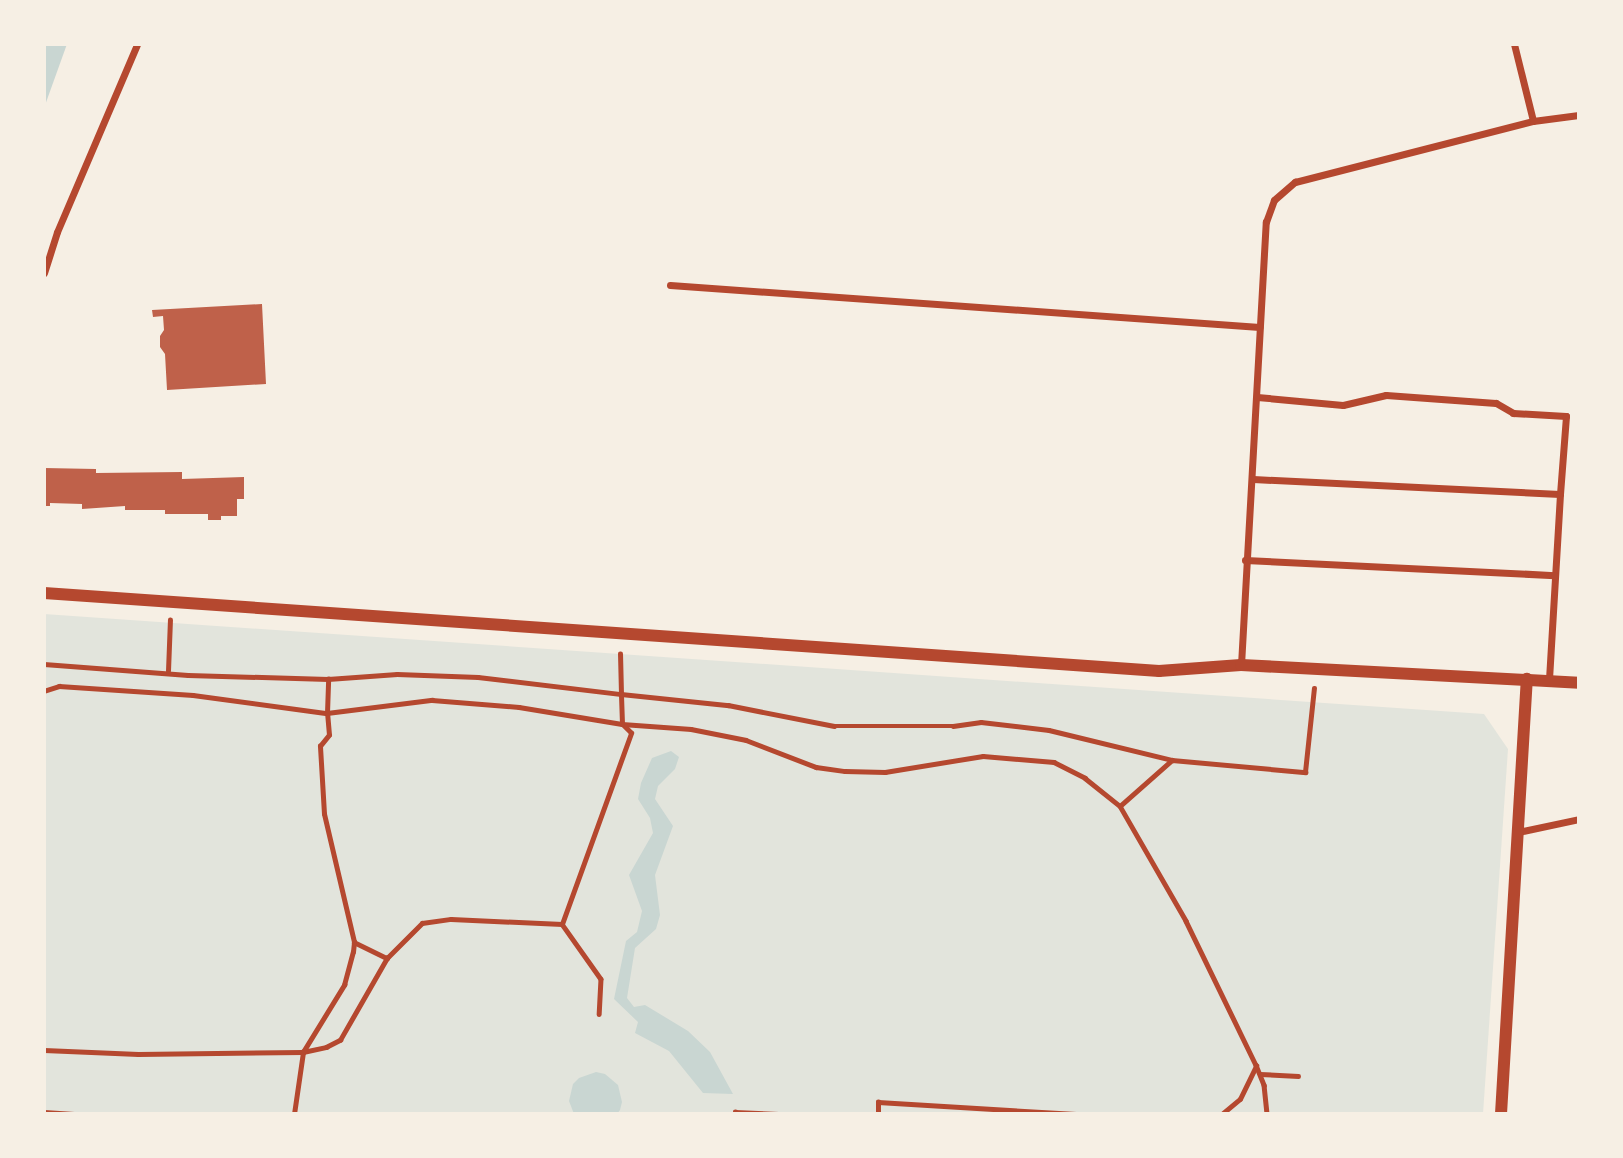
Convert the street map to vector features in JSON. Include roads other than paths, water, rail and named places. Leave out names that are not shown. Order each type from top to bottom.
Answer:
[{"type":"street","points":[[44,273],[57,232],[137,44]]},
{"type":"street","points":[[1514,44],[1533,121]]},
{"type":"street","points":[[1241,665],[1266,222],[1274,200],[1296,182],[1533,121],[1579,115]]},
{"type":"street","points":[[670,285],[1260,327]]},
{"type":"street","points":[[1257,397],[1343,405],[1386,395],[1496,403],[1513,413],[1566,416],[1549,681]]},
{"type":"street","points":[[1253,479],[1560,494]]},
{"type":"street","points":[[1245,560],[1555,575]]},
{"type":"street","points":[[44,593],[1159,671],[1241,665],[1316,667],[1579,683]]},
{"type":"street","points":[[1501,1114],[1527,679]]},
{"type":"street","points":[[1518,832],[1579,819]]},
{"type":"lane","points":[[44,1112],[74,1114]]}]
